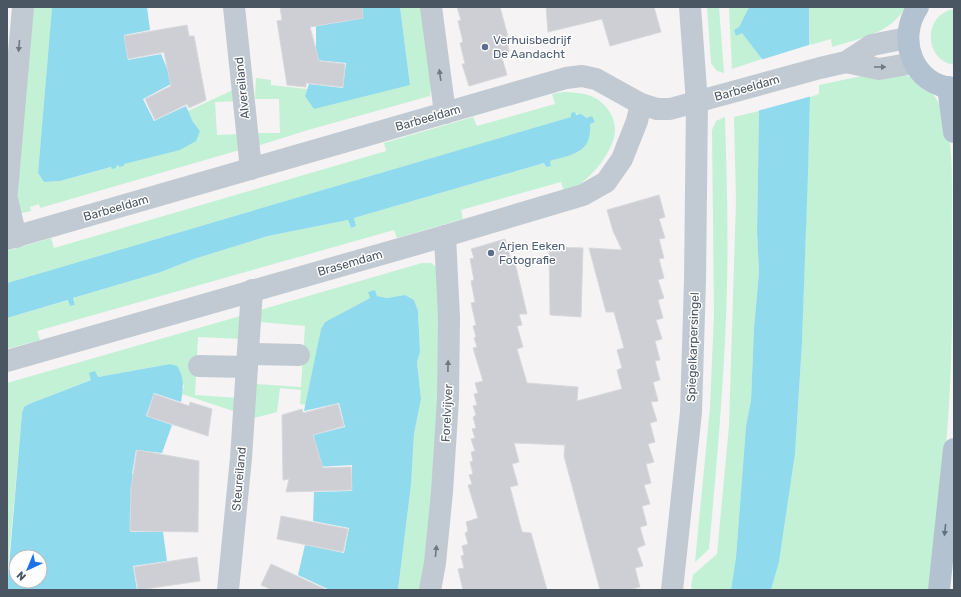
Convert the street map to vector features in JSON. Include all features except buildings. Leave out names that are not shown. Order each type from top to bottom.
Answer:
[{"type":"main road","points":[[918,7],[908,25],[907,38],[909,50],[914,63],[922,74],[932,81],[951,88],[954,132]]},
{"type":"main road","points":[[939,590],[954,449]]},
{"type":"street","points":[[7,191],[23,7]]},
{"type":"street","name":"Alvereiland","points":[[234,7],[251,170]]},
{"type":"street","points":[[431,7],[445,113]]},
{"type":"street","name":"Spiegelkarpersingel","points":[[672,590],[691,412],[695,280],[697,102],[690,7]]},
{"type":"street","name":"Barbeeldam","points":[[11,238],[566,78],[582,76],[596,79],[641,104],[657,109],[670,109],[846,62],[872,45],[907,38]]},
{"type":"street","name":"Barbeeldam","points":[[846,62],[879,69],[914,63]]},
{"type":"street","name":"Brasemdam","points":[[7,361],[583,195],[606,182],[622,159],[637,121],[641,104]]},
{"type":"street","points":[[7,199],[11,238]]},
{"type":"street","name":"Forelvijver","points":[[430,590],[435,563],[442,492],[448,399],[449,318],[445,236]]},
{"type":"street","name":"Steureiland","points":[[228,590],[241,458],[252,290]]},
{"type":"street","points":[[199,366],[299,355]]},
{"type":"green space","points":[[30,7],[52,7],[38,173],[44,182],[60,181],[119,165],[120,167],[124,166],[124,164],[200,131],[193,122],[188,111],[237,88],[240,101],[215,102],[217,135],[242,134],[243,149],[40,208],[39,204],[30,207],[31,211],[22,213],[16,208],[13,200]]},
{"type":"green space","points":[[400,7],[424,7],[431,85],[430,96],[308,130],[257,146],[257,133],[280,133],[279,99],[255,99],[256,78],[271,80],[271,85],[307,89],[305,96],[410,85]]},
{"type":"green space","points":[[707,7],[719,7],[724,73],[717,71],[711,63]]},
{"type":"green space","points":[[729,7],[749,7],[739,27],[734,30],[737,36],[742,32],[762,59],[732,69]]},
{"type":"green space","points":[[809,7],[907,7],[886,28],[863,38],[832,47],[831,39],[810,45]]},
{"type":"green space","points":[[954,9],[954,65],[944,61],[937,55],[932,46],[931,37],[932,28],[937,19],[944,13]]},
{"type":"green space","points":[[871,74],[907,76],[921,82],[928,88],[942,110],[947,125],[950,142],[952,178],[951,365],[947,436],[932,590],[771,590],[779,562],[795,454],[802,343],[810,97],[819,94],[819,85]]},
{"type":"green space","points":[[564,92],[581,93],[591,96],[601,102],[611,114],[615,124],[614,138],[607,154],[595,170],[582,183],[574,188],[564,191],[561,182],[461,210],[463,219],[397,238],[394,230],[37,331],[40,340],[7,349],[7,318],[69,300],[70,306],[75,305],[73,298],[161,272],[194,259],[268,236],[348,220],[351,228],[356,226],[354,218],[544,163],[546,167],[551,165],[549,161],[579,152],[587,118],[585,116],[571,113],[572,117],[7,283],[7,251],[51,238],[54,248],[386,151],[384,143],[473,117],[477,126],[555,104],[552,94]]},
{"type":"green space","points":[[759,111],[757,232],[759,272],[754,328],[751,400],[746,426],[736,557],[731,590],[693,590],[691,587],[693,575],[717,554],[729,426],[736,201],[734,117]]},
{"type":"green space","points":[[725,117],[727,292],[725,346],[709,549],[695,562],[710,408],[714,314],[712,130],[716,121]]},
{"type":"green space","points":[[422,263],[431,263],[438,268],[444,360],[423,590],[398,590],[411,485],[414,434],[421,399],[417,362],[420,352],[418,311],[414,300],[405,295],[387,298],[377,296],[375,291],[370,298],[325,322],[321,329],[306,405],[300,404],[301,390],[280,388],[277,412],[254,418],[256,384],[301,387],[305,326],[260,322],[260,310]]},
{"type":"green space","points":[[244,315],[243,339],[198,337],[195,395],[239,398],[239,413],[182,394],[184,386],[170,364],[98,377],[24,407],[22,413],[10,549],[8,549],[7,579],[7,383]]},
{"type":"water","points":[[52,7],[147,7],[150,30],[124,35],[128,60],[161,54],[173,83],[143,99],[154,121],[186,106],[193,122],[200,131],[196,141],[180,150],[124,164],[124,166],[119,167],[119,165],[116,166],[116,168],[112,169],[111,167],[60,181],[44,182],[38,173]]},
{"type":"water","points":[[345,7],[400,7],[410,85],[314,109],[305,96],[309,84],[343,88],[346,63],[316,60],[316,26],[347,21]]},
{"type":"water","points":[[749,7],[809,7],[810,97],[808,173],[802,343],[795,454],[779,562],[771,590],[731,590],[736,557],[746,426],[751,400],[754,328],[759,272],[757,232],[759,111],[762,59],[742,33],[736,36],[734,30],[739,27]]},
{"type":"water","points":[[575,112],[576,115],[581,114],[587,118],[592,116],[595,122],[590,124],[588,141],[579,151],[550,161],[551,166],[546,167],[544,163],[354,218],[356,226],[351,228],[348,220],[268,236],[194,259],[161,272],[73,298],[75,305],[70,306],[68,300],[7,318],[7,283],[571,117],[571,113]]},
{"type":"water","points":[[375,290],[377,296],[387,298],[405,295],[414,300],[418,311],[420,352],[417,362],[421,399],[414,434],[411,485],[398,590],[330,590],[298,575],[305,545],[344,553],[349,528],[313,521],[314,492],[352,491],[352,465],[316,467],[314,435],[345,427],[339,403],[304,411],[321,329],[325,322],[370,298],[368,292]]},
{"type":"water","points":[[170,364],[177,366],[180,370],[183,388],[181,402],[154,393],[146,416],[172,425],[162,453],[136,450],[132,474],[153,477],[153,507],[130,507],[130,532],[163,532],[167,561],[133,566],[137,590],[7,590],[8,578],[8,589],[48,589],[48,549],[10,549],[22,413],[24,407],[91,380],[89,373],[95,371],[98,377]]},
{"type":"pier","points":[[812,44],[812,96],[757,111],[760,60]]},
{"type":"place","name":"Verhuisbedrijf De Aandacht","points":[[485,47]]},
{"type":"place","name":"Arjen Eeken Fotografie","points":[[491,253]]}]
